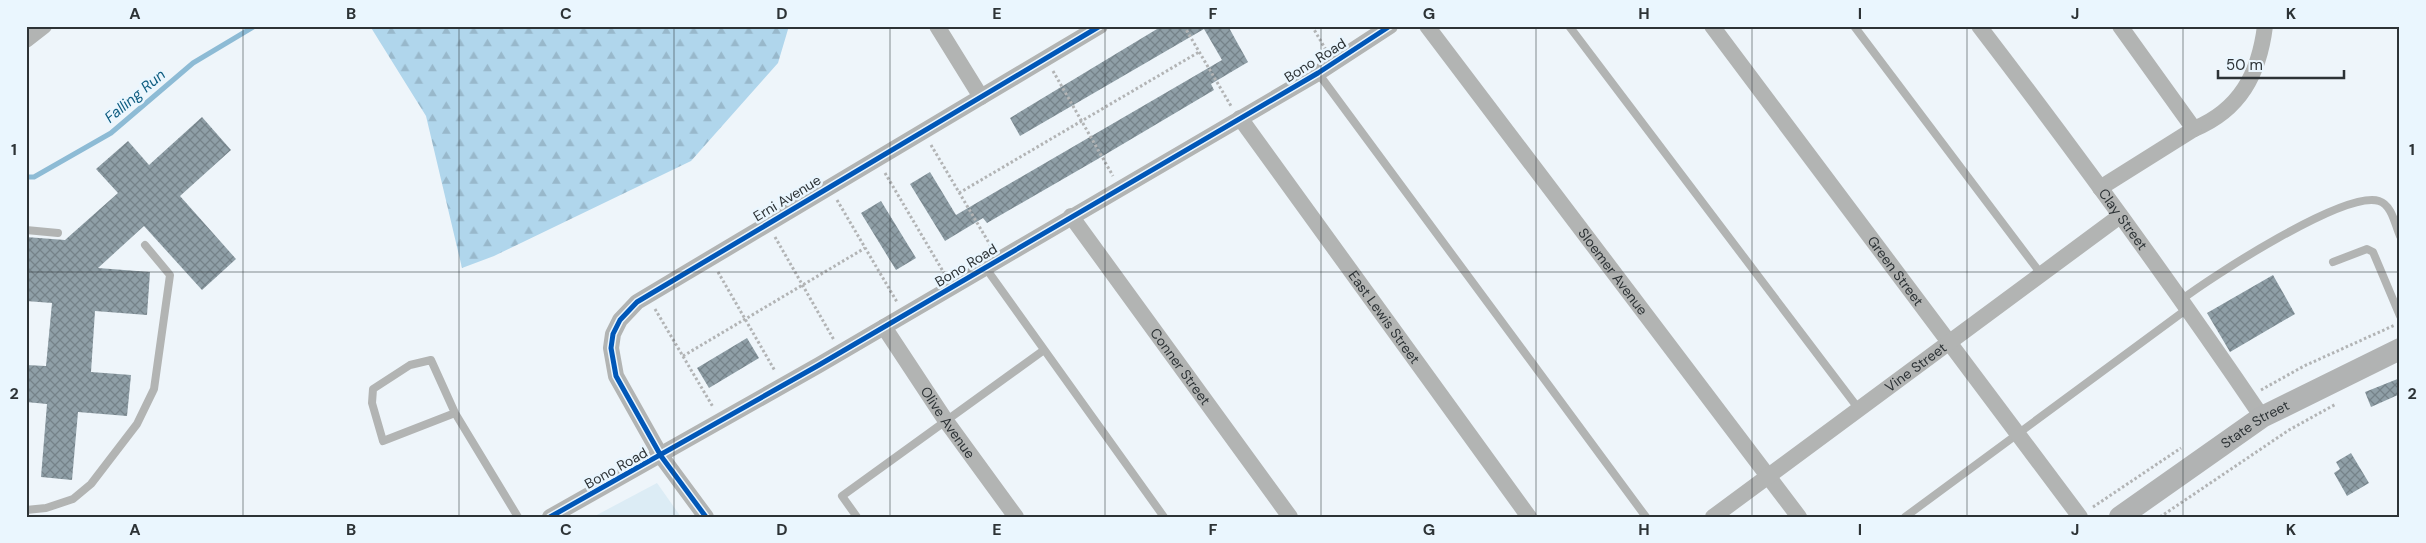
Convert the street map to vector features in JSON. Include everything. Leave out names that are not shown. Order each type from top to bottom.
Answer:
[{"type":"main road","name":"State Street","points":[[2120,517],[2262,417],[2400,349]]},
{"type":"street","points":[[26,40],[44,26]]},
{"type":"street","points":[[937,26],[981,97]]},
{"type":"street","name":"Erni Avenue","points":[[706,517],[661,456],[616,376],[611,348],[613,334],[628,310],[637,302],[1100,26]]},
{"type":"street","name":"Bono Road","points":[[550,517],[661,456],[678,444],[884,327],[1071,216],[1236,112],[1318,73],[1390,26]]},
{"type":"street","name":"Sloemer Avenue","points":[[1427,26],[1799,517]]},
{"type":"street","name":"Green Street","points":[[1712,26],[1950,341],[2080,517]]},
{"type":"street","name":"Clay Street","points":[[1979,26],[2048,116],[2262,417]]},
{"type":"street","points":[[2120,26],[2194,129]]},
{"type":"street","points":[[2100,188],[2202,125],[2234,102],[2251,79],[2262,50],[2264,26]]},
{"type":"street","name":"East Lewis Street","points":[[1236,112],[1529,517]]},
{"type":"street","name":"Conner Street","points":[[1071,216],[1290,517]]},
{"type":"street","name":"Vine Street","points":[[1713,517],[2120,216]]},
{"type":"street","name":"Olive Avenue","points":[[884,327],[946,421],[1016,517]]},
{"type":"lane","points":[[1569,26],[1858,408]]},
{"type":"lane","points":[[1854,26],[2041,274]]},
{"type":"lane","points":[[1318,73],[1646,517]]},
{"type":"lane","points":[[1905,517],[2273,239],[2341,208],[2365,200],[2380,201],[2388,207],[2400,236]]},
{"type":"lane","points":[[26,230],[58,233]]},
{"type":"lane","points":[[26,510],[46,508],[73,499],[91,484],[137,424],[154,389],[170,275],[145,245]]},
{"type":"lane","points":[[2334,262],[2367,249],[2373,252],[2400,316]]},
{"type":"lane","points":[[984,268],[1164,517]]},
{"type":"lane","points":[[857,517],[842,496],[1044,350]]},
{"type":"lane","points":[[455,414],[383,441],[372,403],[373,388],[410,365],[431,360],[455,414],[518,517]]},
{"type":"path","points":[[1184,26],[1236,112]]},
{"type":"path","points":[[1312,26],[1326,50]]},
{"type":"path","points":[[959,193],[1199,52]]},
{"type":"path","points":[[1053,71],[1113,176]]},
{"type":"path","points":[[931,144],[992,248]]},
{"type":"path","points":[[884,171],[945,276]]},
{"type":"path","points":[[836,199],[898,304]]},
{"type":"path","points":[[774,235],[835,340]]},
{"type":"path","points":[[683,356],[865,248]]},
{"type":"path","points":[[716,269],[777,374]]},
{"type":"path","points":[[654,306],[715,410]]},
{"type":"path","points":[[2160,517],[2289,430],[2338,403]]},
{"type":"shaded area","points":[[657,483],[681,517],[593,517]]},
{"type":"green space","points":[[370,26],[789,26],[778,63],[691,161],[494,256],[462,268],[426,116]]},
{"type":"building","points":[[1162,26],[1228,26],[1248,62],[1211,84],[1214,90],[1096,160],[987,223],[983,218],[945,241],[910,184],[930,172],[956,215],[1222,60],[1204,29],[1020,136],[1010,118]]},
{"type":"building","points":[[202,117],[231,150],[180,196],[236,259],[202,290],[144,226],[98,268],[150,272],[147,315],[95,311],[91,372],[131,375],[127,416],[78,412],[72,480],[41,477],[47,404],[26,402],[26,365],[46,366],[52,303],[26,301],[26,237],[65,240],[118,193],[96,169],[128,141],[149,165]]},
{"type":"building","points":[[881,201],[916,258],[896,270],[861,213]]},
{"type":"building","points":[[2273,275],[2295,314],[2230,352],[2207,313]]},
{"type":"building","points":[[747,338],[759,358],[709,388],[697,368]]},
{"type":"building","points":[[2400,378],[2400,394],[2371,407],[2365,392]]},
{"type":"building","points":[[2351,453],[2369,483],[2347,496],[2334,473],[2340,469],[2336,462]]},
{"type":"waterway","name":"Falling Run","points":[[26,177],[34,177],[111,133],[193,63],[255,26]]},
{"type":"cycle path","points":[[706,517],[661,456],[616,376],[611,348],[613,334],[620,320],[637,302],[1100,26]]},
{"type":"cycle path","points":[[550,517],[819,365],[1318,73],[1390,26]]}]
